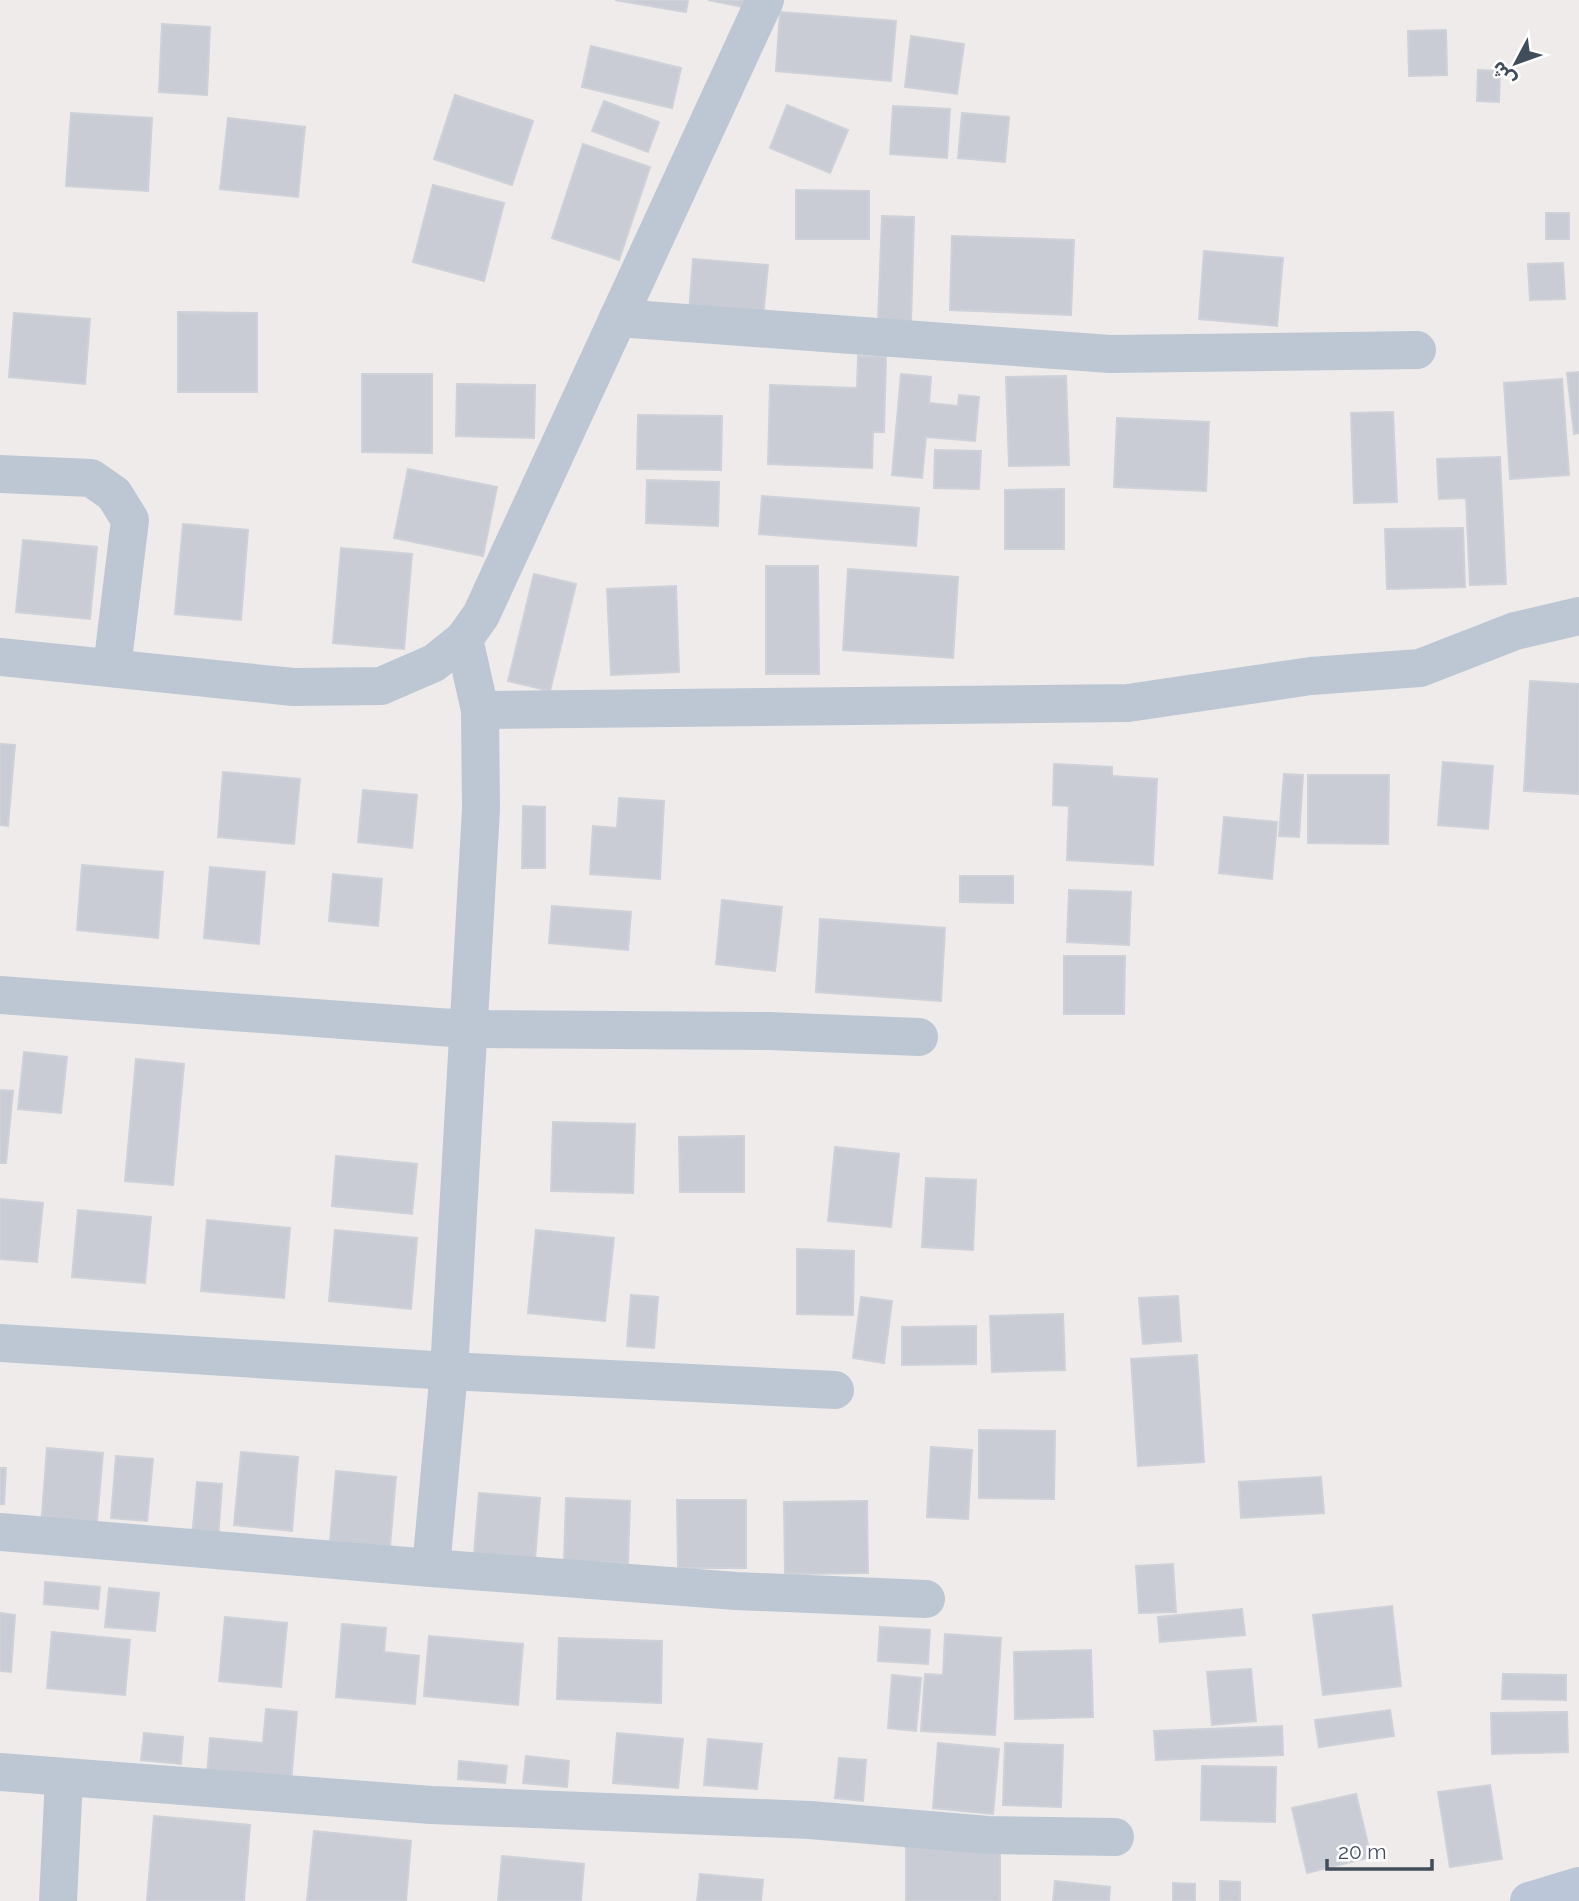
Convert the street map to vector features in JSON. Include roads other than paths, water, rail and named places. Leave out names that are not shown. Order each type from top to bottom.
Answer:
[{"type":"street","points":[[0,657],[293,687],[382,686],[433,663],[464,639],[481,615],[765,0]]},
{"type":"street","points":[[618,318],[1110,354],[1417,350]]},
{"type":"street","points":[[0,474],[91,478],[114,494],[130,520],[112,668]]},
{"type":"street","points":[[480,710],[1128,703],[1311,676],[1420,668],[1515,631],[1579,616]]},
{"type":"street","points":[[431,1568],[449,1371],[466,1029],[481,808],[480,710],[464,639]]},
{"type":"street","points":[[0,995],[466,1029],[769,1031],[919,1037]]},
{"type":"street","points":[[0,1343],[449,1371],[835,1390]]},
{"type":"street","points":[[0,1532],[736,1591],[926,1599]]},
{"type":"street","points":[[0,1772],[431,1805],[810,1820],[989,1835],[1115,1837]]},
{"type":"street","points":[[58,1901],[64,1778]]},
{"type":"street","points":[[1529,1901],[1579,1886]]}]
